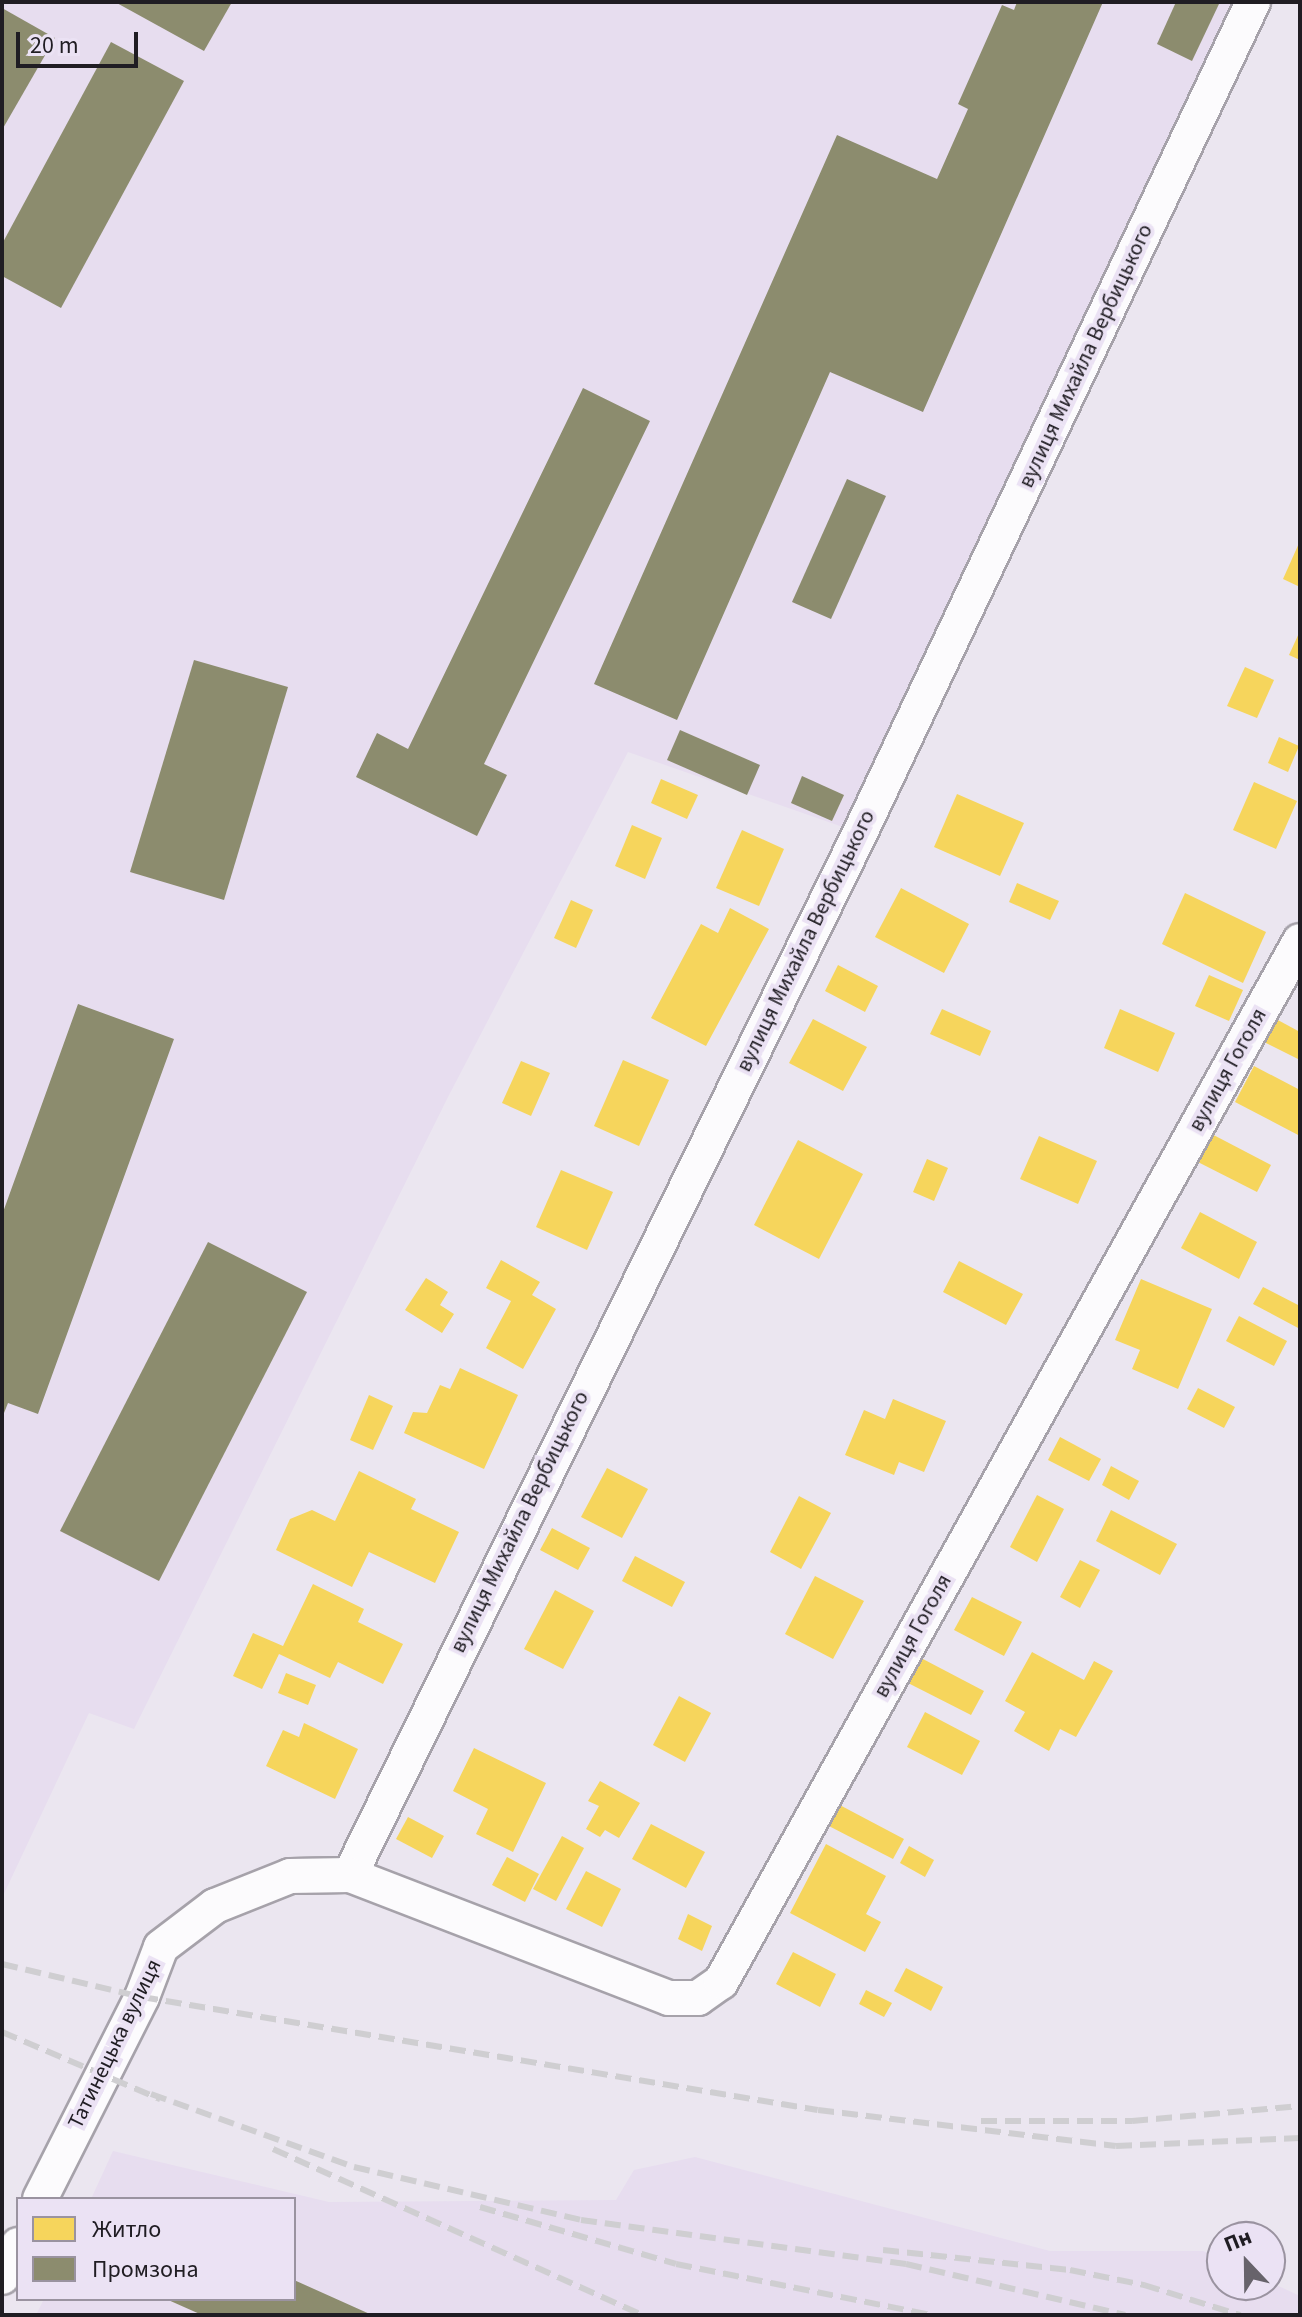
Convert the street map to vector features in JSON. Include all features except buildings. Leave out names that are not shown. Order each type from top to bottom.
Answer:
[{"type":"street","name":"вулиця Михайла Вербицького","points":[[350,1875],[860,833],[1253,2]]},
{"type":"street","name":"вулиця Гоголя","points":[[350,1875],[669,1998],[698,1998],[721,1982],[1300,941]]},
{"type":"street","name":"Татинецька вулиця","points":[[41,2197],[142,1997],[161,1947],[215,1906],[252,1890],[290,1876],[350,1875]]},
{"type":"street","points":[[2,2277],[16,2249]]},
{"type":"shaded area","points":[[2,2],[1253,2],[860,833],[628,752],[448,1097],[134,1729],[89,1713],[2,1898]]},
{"type":"shaded area","points":[[113,2151],[329,2202],[616,2200],[634,2170],[695,2157],[1050,2251],[1203,2251],[1206,2252],[1206,2301],[1286,2301],[1286,2289],[1300,2296],[1300,2315],[36,2315],[43,2301],[296,2301],[296,2197],[92,2197]]},
{"type":"railway","points":[[2,1964],[142,1997],[818,2110],[1116,2146],[1300,2138]]},
{"type":"railway","points":[[2,2032],[160,2099]]},
{"type":"railway","points":[[151,2094],[354,2167],[581,2220],[906,2264],[1125,2315]]},
{"type":"railway","points":[[981,2121],[1132,2121],[1300,2106]]},
{"type":"railway","points":[[273,2149],[643,2315]]},
{"type":"railway","points":[[480,2207],[676,2264],[932,2315]]},
{"type":"railway","points":[[883,2250],[1070,2270],[1144,2285],[1240,2315]]}]
